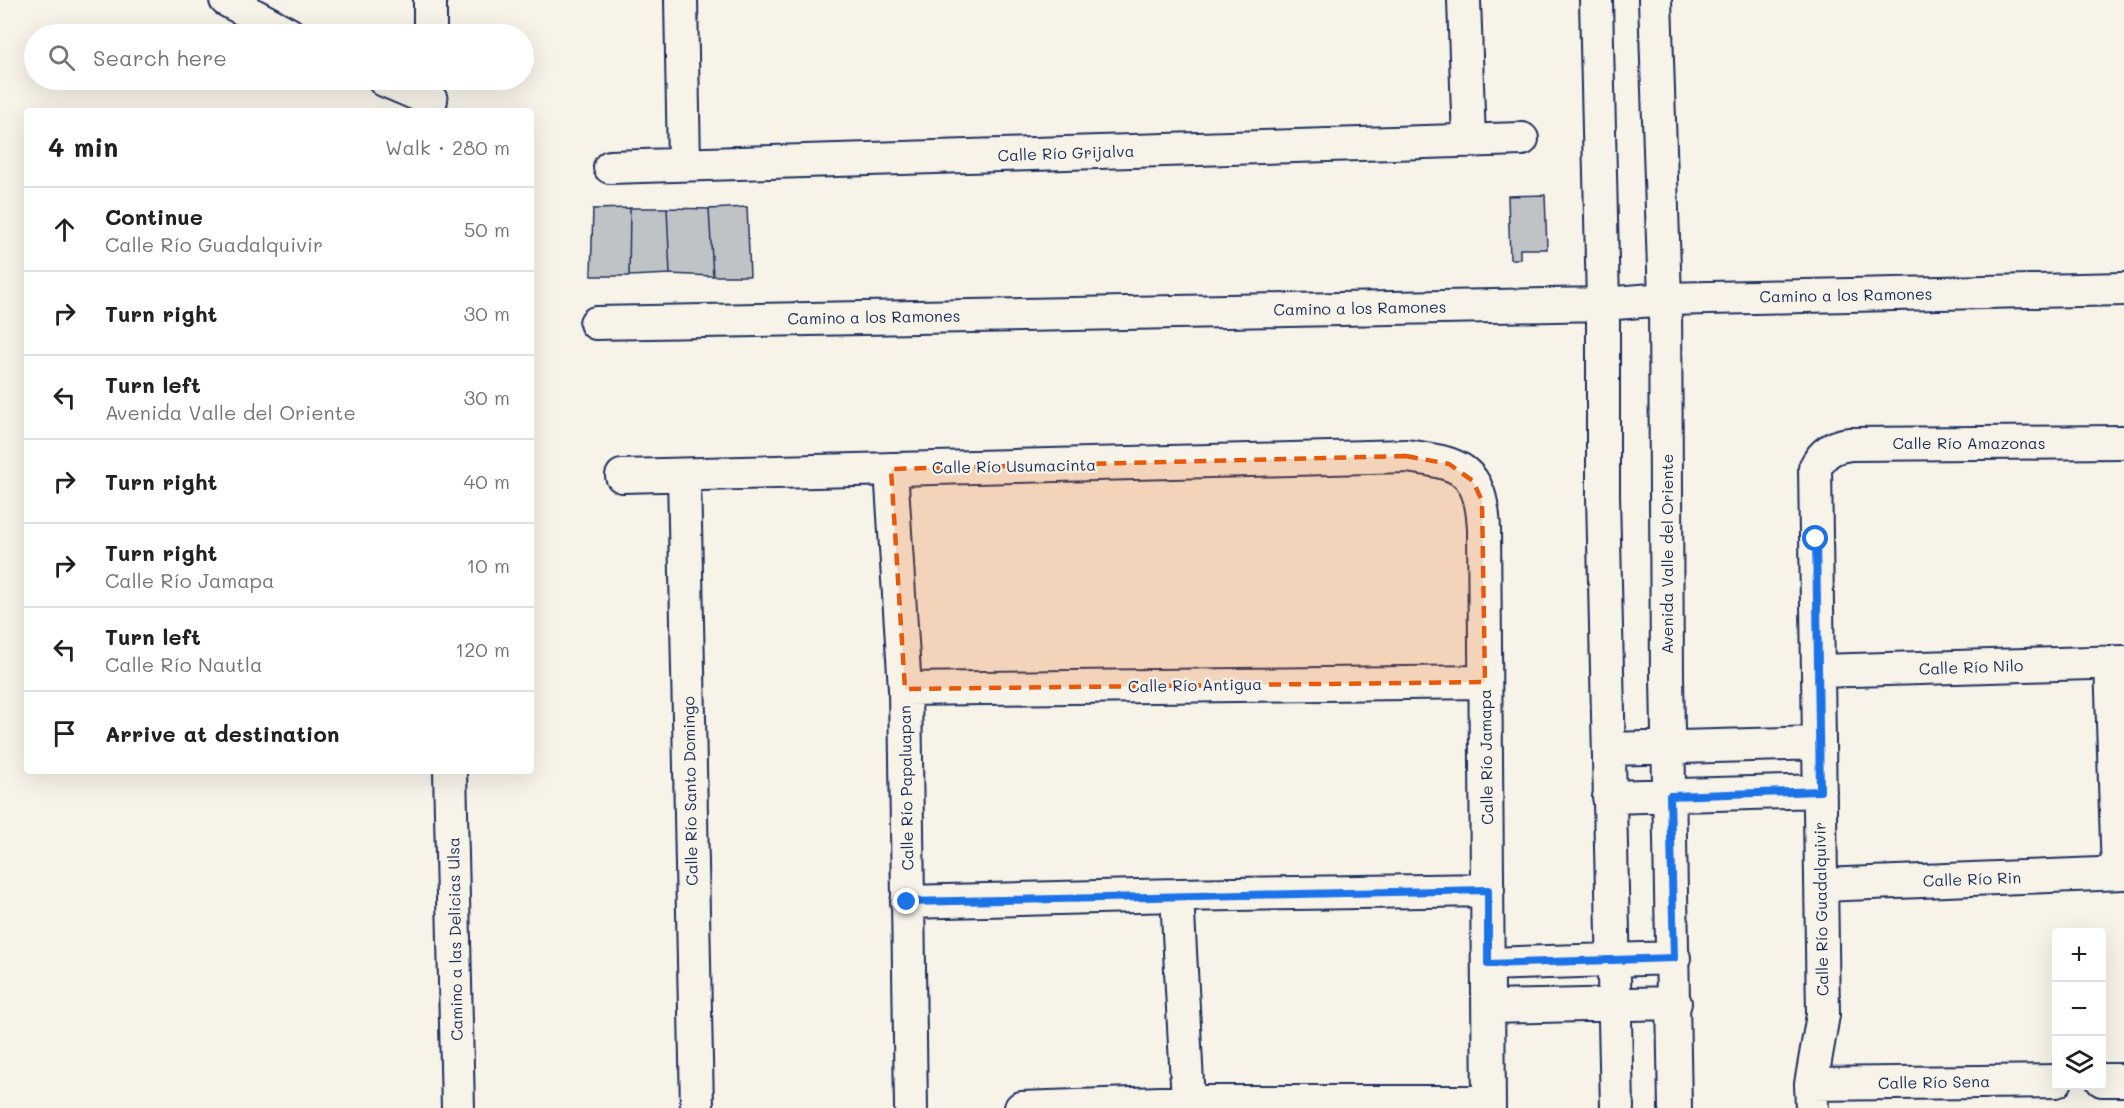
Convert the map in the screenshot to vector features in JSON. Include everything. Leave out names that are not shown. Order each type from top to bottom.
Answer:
[{"type":"street","points":[[226,0],[270,24]]},
{"type":"street","points":[[430,0],[430,24]]},
{"type":"street","points":[[681,0],[684,164]]},
{"type":"street","points":[[1464,0],[1469,141]]},
{"type":"street","points":[[1596,0],[1603,303],[1603,496],[1617,1108]]},
{"type":"street","name":"Avenida Valle del Oriente","points":[[1655,0],[1665,299],[1675,1108]]},
{"type":"street","points":[[412,90],[431,97]]},
{"type":"street","name":"Calle Río Grijalva","points":[[610,166],[1522,139]]},
{"type":"street","name":"Camino a los Ramones","points":[[596,323],[1603,303],[1665,299],[2124,289]]},
{"type":"street","name":"Calle Río Amazonas","points":[[1819,459],[1834,447],[1850,444],[2124,442]]},
{"type":"street","name":"Calle Río Usumacinta","points":[[622,476],[1406,456]]},
{"type":"street","name":"Calle Río Jamapa","points":[[1406,456],[1436,460],[1459,468],[1473,482],[1482,501],[1489,1105]]},
{"type":"street","name":"Calle Río Guadalquivir","points":[[1811,1096],[1823,1015],[1815,468],[1819,459]]},
{"type":"street","name":"Calle Río Papaluapan","points":[[891,469],[904,689],[911,1108]]},
{"type":"street","name":"Calle Río Santo Domingo","points":[[684,475],[697,1108]]},
{"type":"street","points":[[2117,662],[2121,873]]},
{"type":"street","name":"Calle Río Nilo","points":[[1818,671],[2117,662]]},
{"type":"street","name":"Calle Río Antigua","points":[[904,689],[1485,682]]},
{"type":"street","points":[[1609,748],[1819,743]]},
{"type":"street","name":"Camino a las Delicias Ulsa","points":[[450,774],[458,1108]]},
{"type":"street","points":[[1610,797],[1820,791]]},
{"type":"street","name":"Calle Río Rin","points":[[1821,885],[2121,873]]},
{"type":"street","points":[[907,902],[1488,890]]},
{"type":"street","points":[[1177,895],[1188,1102]]},
{"type":"street","points":[[1488,964],[1674,958]]},
{"type":"street","points":[[1489,1007],[1675,1003]]},
{"type":"street","points":[[2106,1080],[2124,1080]]},
{"type":"street","name":"Calle Río Sena","points":[[1811,1096],[2052,1081]]},
{"type":"street","points":[[1021,1108],[1188,1102],[1489,1105]]},
{"type":"highlighted area","points":[[1406,456],[1449,464],[1473,481],[1482,501],[1485,682],[905,689],[891,469]]},
{"type":"building","points":[[1545,195],[1547,249],[1520,249],[1520,259],[1510,259],[1508,196]]},
{"type":"building","points":[[747,207],[750,276],[713,276],[709,209]]},
{"type":"building","points":[[630,208],[629,276],[591,276],[593,209]]},
{"type":"building","points":[[630,208],[667,208],[670,274],[629,276]]},
{"type":"building","points":[[667,208],[709,209],[713,276],[670,274]]},
{"type":"route","points":[[907,902],[1488,890],[1488,964],[1674,958],[1670,796],[1820,791],[1816,539]]}]
